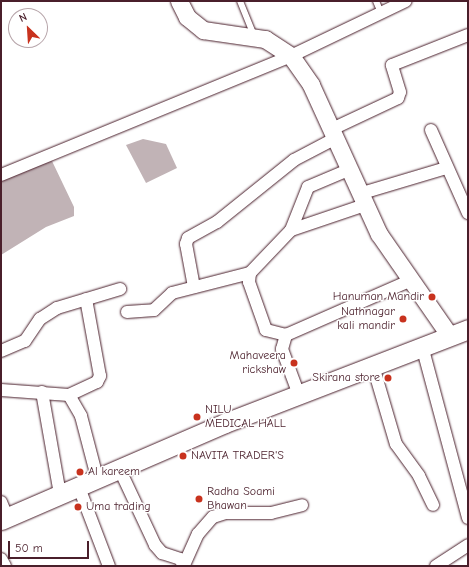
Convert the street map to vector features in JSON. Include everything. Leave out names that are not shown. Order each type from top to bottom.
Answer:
[{"type":"main road","points":[[3,513],[60,494],[97,477],[298,395],[468,329]]},
{"type":"street","points":[[179,1],[187,17],[203,30],[254,38],[279,46],[291,56],[311,85],[332,135],[379,234],[450,336]]},
{"type":"street","points":[[1,175],[291,56],[406,1]]},
{"type":"street","points":[[194,287],[186,244],[188,238],[216,222],[294,160],[332,135],[398,98],[400,92],[392,66],[468,35]]},
{"type":"street","points":[[431,130],[446,168],[468,213]]},
{"type":"street","points":[[291,230],[362,200],[446,168]]},
{"type":"street","points":[[127,312],[154,310],[172,293],[250,273],[291,230],[308,188],[348,170]]},
{"type":"street","points":[[250,273],[249,282],[266,330],[286,335],[411,280]]},
{"type":"street","points":[[1,351],[25,341],[46,314],[86,299],[120,289]]},
{"type":"street","points":[[1,390],[42,392],[69,396],[97,382],[100,376],[86,299]]},
{"type":"street","points":[[286,335],[282,348],[298,395]]},
{"type":"street","points":[[422,346],[468,518]]},
{"type":"street","points":[[373,366],[396,444],[419,476],[432,505]]},
{"type":"street","points":[[42,392],[60,494]]},
{"type":"street","points":[[69,396],[81,416],[97,477]]},
{"type":"street","points":[[119,468],[155,546],[162,553],[180,559],[184,566]]},
{"type":"street","points":[[78,486],[109,566]]},
{"type":"street","points":[[184,566],[198,534],[213,518],[225,513],[271,513],[302,505]]},
{"type":"street","points":[[436,566],[468,545]]},
{"type":"street","points":[[1,559],[5,566]]},
{"type":"lane","points":[[240,1],[254,38]]},
{"type":"lane","points":[[376,1],[381,13]]},
{"type":"shaded area","points":[[143,139],[166,144],[177,168],[146,183],[126,145]]},
{"type":"shaded area","points":[[52,161],[74,207],[74,216],[46,227],[1,255],[1,177]]},
{"type":"place","name":"Hanuman Mandir","points":[[432,297]]},
{"type":"place","name":"Nathnagar kali mandir","points":[[403,319]]},
{"type":"place","name":"Mahaveera rickshaw","points":[[294,363]]},
{"type":"place","name":"Skirana store","points":[[388,378]]},
{"type":"place","name":"NILU MEDICAL HALL","points":[[197,417]]},
{"type":"place","name":"NAVITA TRADER'S","points":[[183,456]]},
{"type":"place","name":"Al kareem","points":[[80,472]]},
{"type":"place","name":"Radha Soami Bhawan","points":[[199,499]]},
{"type":"place","name":"Uma trading","points":[[78,507]]}]
